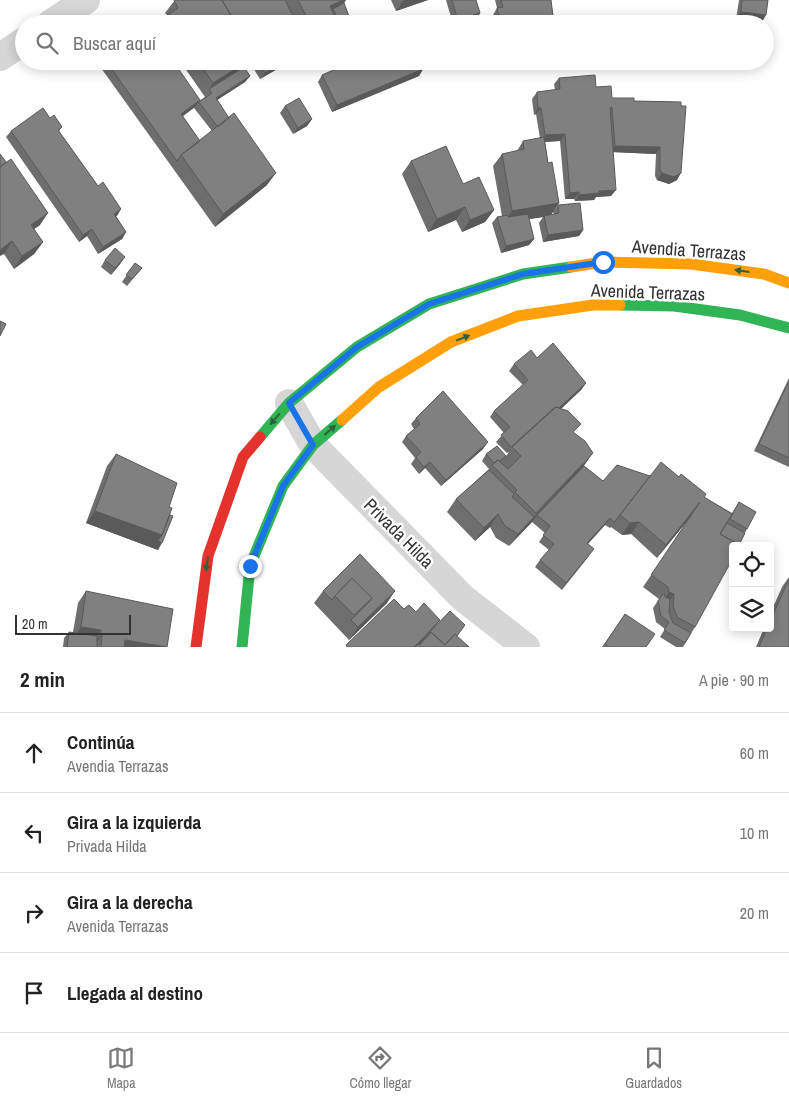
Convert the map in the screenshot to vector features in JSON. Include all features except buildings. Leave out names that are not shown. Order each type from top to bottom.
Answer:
[{"type":"street","points":[[64,15],[86,0]]},
{"type":"street","points":[[0,57],[15,47]]},
{"type":"street","name":"Avendia Terrazas","points":[[196,647],[208,556],[243,457],[289,403],[357,347],[429,304],[523,274],[603,262],[691,264],[764,274],[789,283]]},
{"type":"street","name":"Avenida Terrazas","points":[[242,647],[250,566],[283,486],[313,445],[379,387],[451,342],[518,316],[593,305],[674,306],[740,315],[789,328]]},
{"type":"street","name":"Privada Hilda","points":[[289,403],[313,445],[464,598],[526,647]]},
{"type":"traffic: fast","points":[[260,437],[289,403],[357,347],[429,304],[523,274],[571,267]]},
{"type":"traffic: fast","points":[[620,305],[674,306],[740,315],[789,328]]},
{"type":"traffic: fast","points":[[242,647],[250,566],[283,486],[313,445],[342,420]]},
{"type":"traffic: slow","points":[[571,267],[603,262],[691,264],[764,274],[789,283]]},
{"type":"traffic: slow","points":[[342,420],[379,387],[451,342],[518,316],[593,305],[620,305]]},
{"type":"traffic: jam","points":[[196,647],[208,556],[243,457],[260,437]]},
{"type":"route","points":[[250,566],[283,486],[313,445],[289,403],[357,347],[429,304],[523,274],[603,262]]}]
